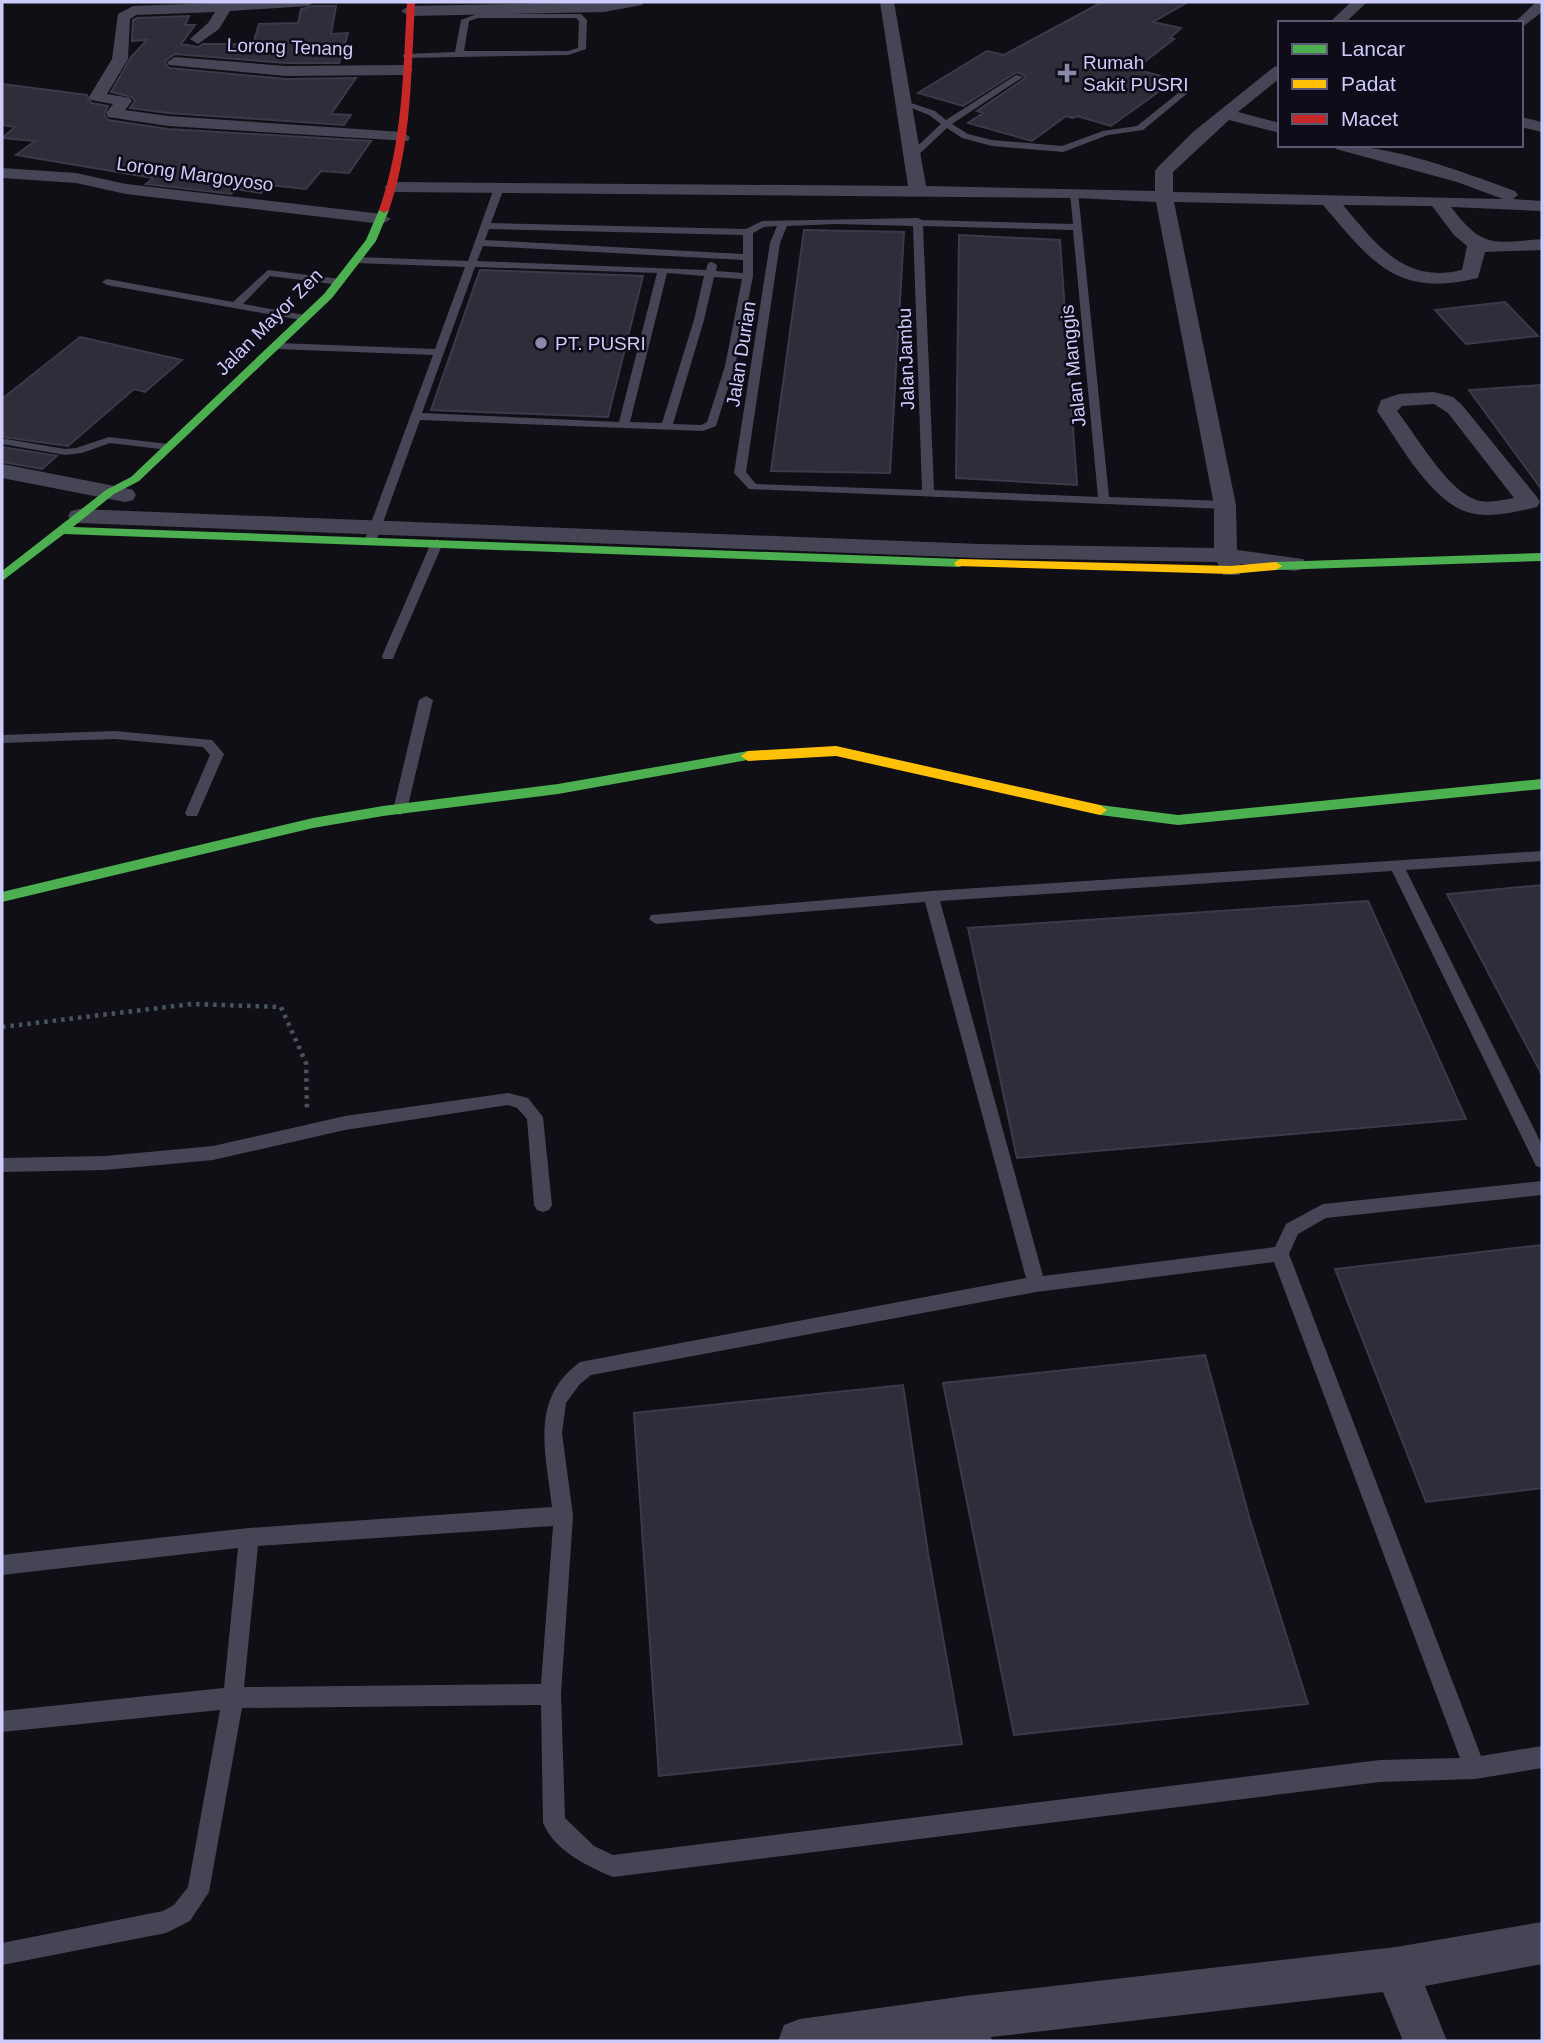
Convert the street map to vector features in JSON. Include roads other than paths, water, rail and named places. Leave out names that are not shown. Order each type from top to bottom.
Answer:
[{"type":"street","points":[[308,2],[126,13],[123,17],[120,59],[97,97],[124,101],[114,113],[141,117],[402,137]]},
{"type":"street","points":[[410,6],[604,8],[636,2]]},
{"type":"street","points":[[887,2],[918,192]]},
{"type":"street","points":[[1338,21],[1353,3]]},
{"type":"street","points":[[1523,21],[1542,4]]},
{"type":"street","name":"Jalan Mayor Zen","points":[[84,524],[306,318],[340,282],[371,241],[393,187],[402,137],[410,6]]},
{"type":"street","points":[[198,39],[214,26],[225,7]]},
{"type":"street","name":"Lorong Tenang","points":[[175,62],[286,71],[405,63]]},
{"type":"street","points":[[1228,562],[1225,505],[1164,197],[1164,171],[1199,136],[1278,72]]},
{"type":"street","points":[[1226,114],[1278,127]]},
{"type":"street","points":[[1523,122],[1542,127]]},
{"type":"street","points":[[1349,147],[1463,178],[1541,206]]},
{"type":"street","name":"Lorong Margoyoso","points":[[2,173],[76,178],[126,188],[382,219]]},
{"type":"street","points":[[393,187],[1075,193],[1541,206]]},
{"type":"street","points":[[1329,200],[1369,248],[1402,273],[1427,281],[1453,280],[1471,274],[1478,244]]},
{"type":"street","points":[[1437,201],[1470,240],[1478,244],[1495,247],[1542,244]]},
{"type":"street","points":[[1536,501],[1478,508],[1459,499],[1447,488],[1387,411],[1388,404],[1422,398],[1446,401],[1536,501],[1542,521]]},
{"type":"street","points":[[2,471],[123,488]]},
{"type":"street","name":"Jalan Mayor Zen","points":[[84,524],[123,488]]},
{"type":"street","points":[[69,548],[84,524]]},
{"type":"street","points":[[2,577],[84,524],[373,535],[979,551],[1296,564],[1542,557]]},
{"type":"street","points":[[373,535],[437,543],[968,563],[1228,562]]},
{"type":"street","points":[[2,897],[233,838],[400,810],[556,789],[727,757],[797,750],[836,751],[1107,812],[1178,820],[1542,784]]},
{"type":"street","points":[[800,2041],[967,2030],[1396,1969],[1542,1943]]},
{"type":"street","points":[[1396,1969],[1425,2041]]},
{"type":"lane","points":[[405,63],[459,54],[573,52],[582,49],[583,20],[578,16],[468,18],[459,54]]},
{"type":"lane","points":[[912,156],[946,124],[1019,78]]},
{"type":"lane","points":[[902,101],[932,113],[965,136],[992,143],[1063,149],[1106,133],[1140,128],[1185,92]]},
{"type":"lane","points":[[373,535],[499,188]]},
{"type":"lane","name":"Jalan Manggis","points":[[1075,193],[1104,501]]},
{"type":"lane","points":[[485,226],[748,232],[762,224],[918,221],[1078,227]]},
{"type":"lane","name":"JalanJambu","points":[[918,221],[928,495]]},
{"type":"lane","name":"Jalan Durian","points":[[783,223],[775,243],[740,473],[753,487],[928,495]]},
{"type":"lane","points":[[666,427],[710,273],[718,231]]},
{"type":"lane","points":[[415,416],[703,428],[712,424],[730,366],[748,276],[748,232]]},
{"type":"lane","points":[[479,243],[748,257]]},
{"type":"lane","points":[[356,260],[472,262],[748,276]]},
{"type":"lane","points":[[623,425],[663,270]]},
{"type":"lane","points":[[236,305],[268,273],[340,282]]},
{"type":"lane","points":[[107,282],[306,318]]},
{"type":"lane","points":[[276,346],[439,352]]},
{"type":"lane","points":[[6,442],[65,452],[78,451],[109,440],[168,447]]},
{"type":"lane","points":[[928,495],[1225,505]]},
{"type":"lane","points":[[388,656],[437,543]]},
{"type":"lane","points":[[400,810],[426,699]]},
{"type":"lane","points":[[2,739],[115,735],[207,743],[217,754],[192,813]]},
{"type":"lane","points":[[656,919],[931,896],[1542,856]]},
{"type":"lane","points":[[1396,865],[1542,1161]]},
{"type":"lane","points":[[931,896],[1036,1284]]},
{"type":"lane","points":[[2,1165],[105,1163],[213,1153],[307,1131],[495,1101],[515,1101],[522,1103],[535,1117],[543,1205]]},
{"type":"lane","points":[[1475,1768],[1280,1254],[1292,1229],[1323,1211],[1542,1188]]},
{"type":"lane","points":[[1280,1254],[1036,1284],[587,1368],[573,1378],[557,1401],[553,1433],[564,1516],[551,1694],[554,1823],[586,1854],[612,1866],[1380,1771],[1475,1768],[1542,1757]]},
{"type":"lane","points":[[2,1565],[248,1537],[564,1516]]},
{"type":"lane","points":[[2,1954],[166,1922],[182,1913],[198,1892],[233,1698],[248,1537]]},
{"type":"lane","points":[[2,1721],[233,1698],[551,1694]]},
{"type":"place","name":"Rumah Sakit PUSRI","points":[[1067,73]]},
{"type":"place","name":"PT. PUSRI","points":[[541,343]]}]
